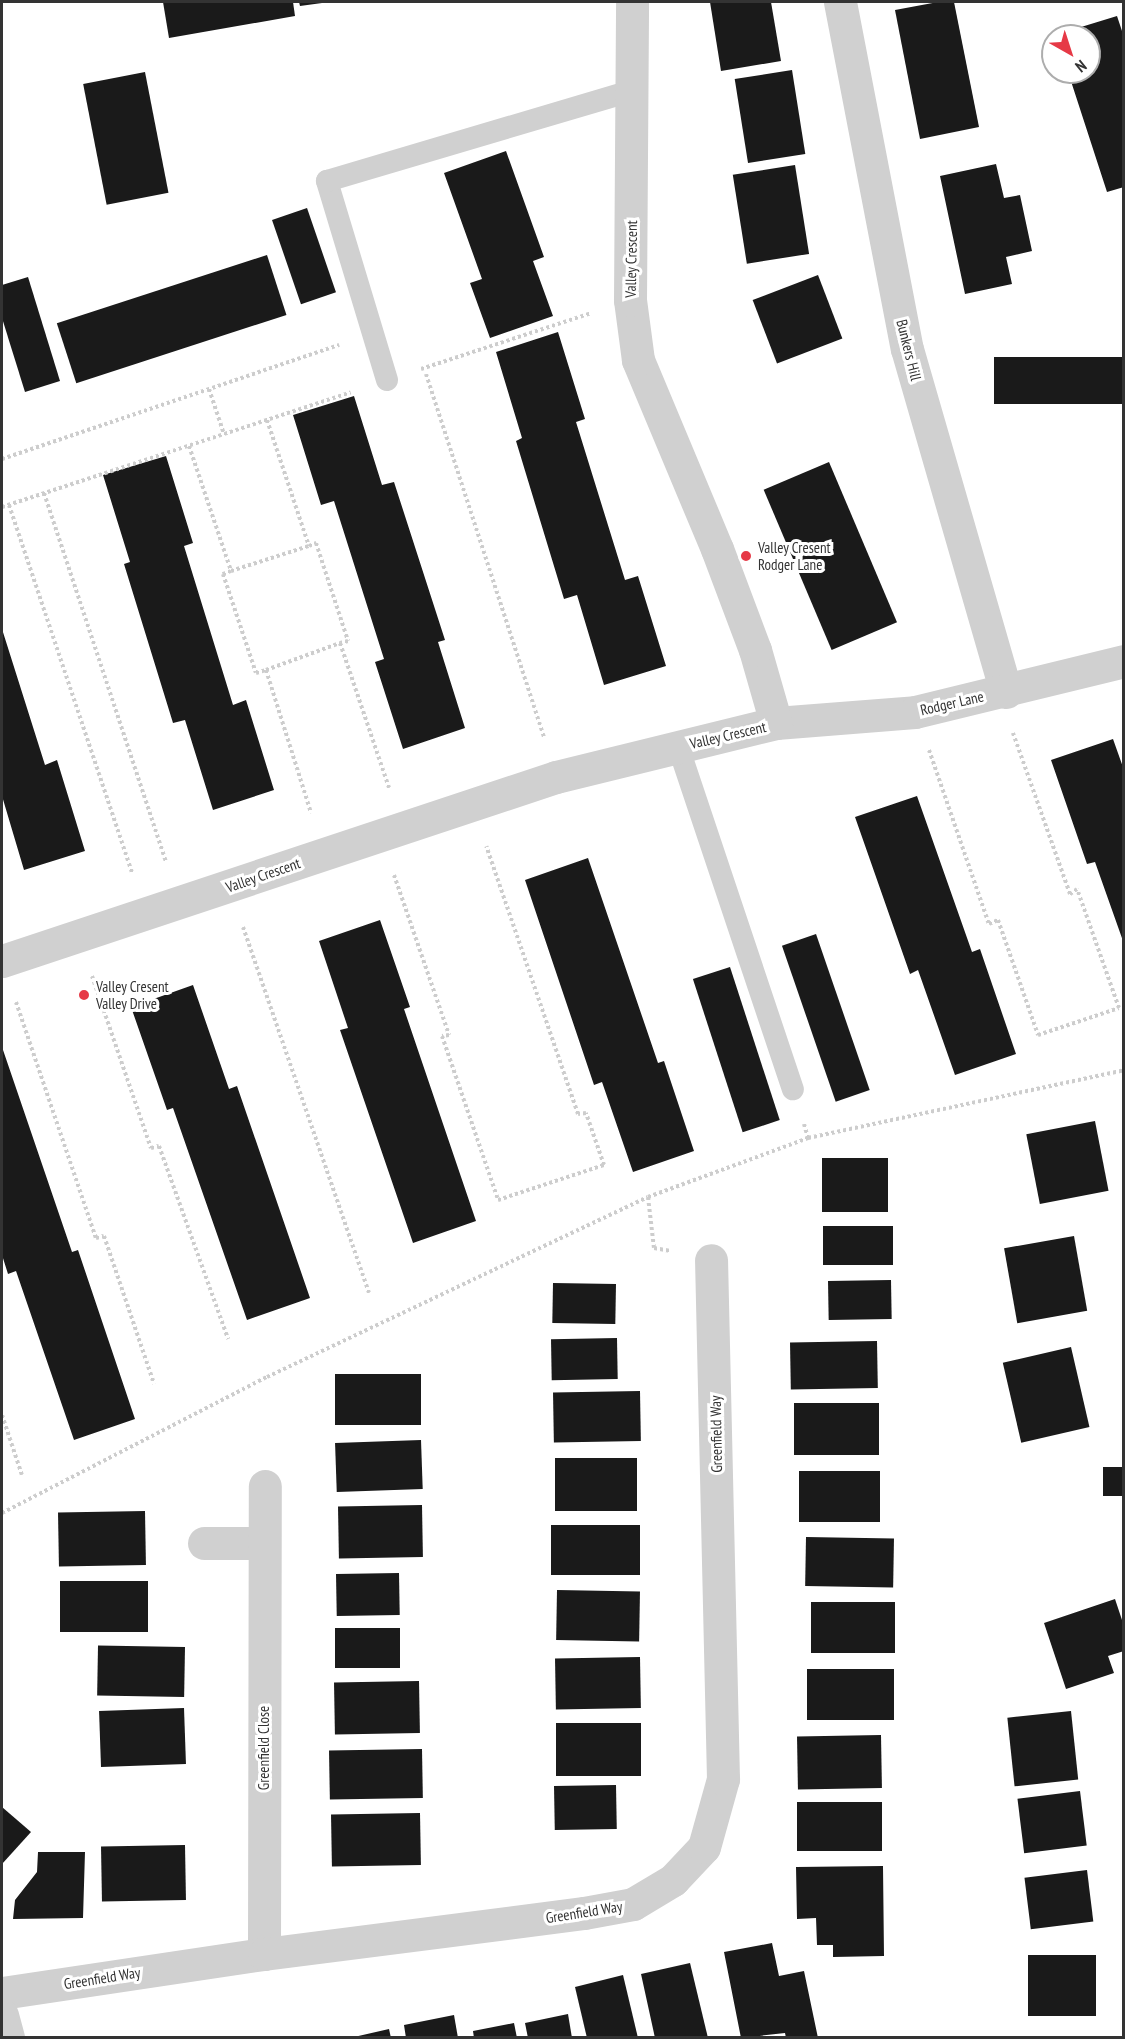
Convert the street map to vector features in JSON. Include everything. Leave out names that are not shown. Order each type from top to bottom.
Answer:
[{"type":"street","name":"Valley Crescent","points":[[2,961],[556,777],[776,723],[755,650],[717,549],[638,360],[630,300],[634,90],[632,2]]},
{"type":"street","name":"Bunkers Hill","points":[[840,2],[907,349],[1002,692]]},
{"type":"street","name":"Rodger Lane","points":[[776,723],[915,712],[1124,661]]},
{"type":"street","name":"Greenfield Way","points":[[2,1993],[264,1954],[633,1904],[673,1881],[704,1847],[723,1779],[711,1260]]},
{"type":"street","name":"Greenfield Close","points":[[264,1954],[265,1486]]},
{"type":"street","points":[[204,1543],[264,1543]]},
{"type":"street","points":[[2,2015],[8,2037]]},
{"type":"lane","points":[[387,380],[327,181],[634,90]]},
{"type":"lane","points":[[678,746],[793,1089]]},
{"type":"path","points":[[2,507],[630,300]]},
{"type":"path","points":[[2,459],[374,333]]},
{"type":"path","points":[[424,368],[556,777]]},
{"type":"path","points":[[209,389],[224,434]]},
{"type":"path","points":[[267,420],[309,546]]},
{"type":"path","points":[[189,446],[231,571]]},
{"type":"path","points":[[44,493],[179,903]]},
{"type":"path","points":[[9,505],[145,914]]},
{"type":"path","points":[[316,543],[348,641],[256,673],[223,574],[231,571],[316,543]]},
{"type":"path","points":[[340,643],[449,1035],[442,1036],[498,1200],[604,1165],[586,1113],[578,1114],[472,805]]},
{"type":"path","points":[[266,670],[324,854]]},
{"type":"path","points":[[915,712],[988,924],[998,920],[1038,1035],[1119,1008],[1077,889],[1070,894],[1002,692]]},
{"type":"path","points":[[229,886],[369,1293]]},
{"type":"path","points":[[78,936],[151,1148],[159,1146],[228,1339]]},
{"type":"path","points":[[2,961],[96,1238],[104,1236],[154,1384]]},
{"type":"path","points":[[2,1513],[267,1377],[648,1197],[808,1138],[1124,1070]]},
{"type":"path","points":[[648,1197],[654,1248],[711,1260]]},
{"type":"path","points":[[2,1415],[22,1475]]},
{"type":"building","points":[[163,2],[293,2],[295,16],[169,38]]},
{"type":"building","points":[[299,2],[322,2],[322,3],[300,6]]},
{"type":"building","points":[[710,2],[771,2],[781,61],[721,71]]},
{"type":"building","points":[[938,2],[954,2],[979,127],[920,139],[895,10]]},
{"type":"building","points":[[1117,16],[1124,37],[1124,187],[1107,192],[1072,84],[1101,84],[1101,24],[1091,24]]},
{"type":"building","points":[[792,70],[805,154],[748,163],[735,79]]},
{"type":"building","points":[[145,72],[168,193],[107,205],[83,84]]},
{"type":"building","points":[[506,151],[544,257],[533,261],[553,316],[490,338],[470,283],[482,279],[444,173]]},
{"type":"building","points":[[996,164],[1004,198],[1020,195],[1032,251],[1006,257],[1012,284],[965,294],[940,176]]},
{"type":"building","points":[[795,165],[809,254],[747,264],[733,175]]},
{"type":"building","points":[[307,208],[336,292],[301,304],[272,220]]},
{"type":"building","points":[[267,255],[286,315],[76,383],[57,323]]},
{"type":"building","points":[[818,275],[842,338],[777,364],[753,300]]},
{"type":"building","points":[[28,277],[60,381],[25,392],[2,318],[2,285]]},
{"type":"building","points":[[558,332],[585,419],[576,422],[625,580],[638,576],[666,666],[604,685],[577,595],[564,599],[516,441],[522,438],[496,352]]},
{"type":"building","points":[[994,357],[1124,357],[1124,404],[994,404]]},
{"type":"building","points":[[354,396],[382,485],[394,482],[445,640],[438,642],[465,728],[403,749],[375,662],[384,659],[334,501],[321,505],[293,415]]},
{"type":"building","points":[[166,456],[193,543],[184,546],[233,705],[246,700],[274,790],[213,810],[185,720],[173,723],[124,564],[130,562],[103,475]]},
{"type":"building","points":[[829,462],[897,622],[832,650],[764,490]]},
{"type":"building","points":[[2,629],[45,765],[57,760],[85,851],[24,870],[2,796]]},
{"type":"building","points":[[1113,739],[1124,770],[1123,941],[1095,862],[1087,864],[1051,760]]},
{"type":"building","points":[[917,796],[972,952],[980,949],[1016,1054],[955,1075],[918,970],[910,974],[855,817]]},
{"type":"building","points":[[588,858],[658,1063],[664,1061],[694,1151],[633,1172],[602,1082],[594,1085],[525,880]]},
{"type":"building","points":[[380,920],[410,1007],[404,1009],[476,1221],[413,1243],[340,1030],[348,1028],[319,941]]},
{"type":"building","points":[[816,934],[870,1090],[836,1102],[782,946]]},
{"type":"building","points":[[730,967],[780,1120],[743,1132],[693,979]]},
{"type":"building","points":[[193,985],[229,1089],[237,1086],[310,1298],[247,1320],[173,1108],[167,1110],[131,1007]]},
{"type":"building","points":[[2,1047],[72,1252],[78,1250],[135,1419],[74,1440],[16,1271],[8,1274],[2,1255]]},
{"type":"building","points":[[1095,1121],[1109,1191],[1040,1204],[1026,1134]]},
{"type":"building","points":[[822,1158],[888,1158],[888,1212],[822,1212]]},
{"type":"building","points":[[823,1226],[893,1226],[893,1265],[823,1265]]},
{"type":"building","points":[[1074,1236],[1087,1311],[1017,1323],[1004,1248]]},
{"type":"building","points":[[891,1280],[892,1319],[829,1320],[828,1281]]},
{"type":"building","points":[[553,1283],[616,1284],[615,1324],[552,1323]]},
{"type":"building","points":[[617,1338],[618,1379],[552,1380],[551,1339]]},
{"type":"building","points":[[877,1341],[878,1388],[791,1390],[790,1343]]},
{"type":"building","points":[[1071,1347],[1089,1427],[1021,1443],[1003,1363]]},
{"type":"building","points":[[335,1374],[421,1374],[421,1425],[335,1425]]},
{"type":"building","points":[[640,1391],[641,1441],[554,1443],[553,1393]]},
{"type":"building","points":[[794,1403],[879,1403],[879,1455],[794,1455]]},
{"type":"building","points":[[421,1440],[423,1489],[337,1492],[335,1443]]},
{"type":"building","points":[[555,1458],[637,1458],[637,1511],[555,1511]]},
{"type":"building","points":[[1103,1467],[1124,1467],[1124,1496],[1103,1496]]},
{"type":"building","points":[[799,1471],[880,1471],[880,1522],[799,1522]]},
{"type":"building","points":[[422,1505],[423,1557],[339,1558],[338,1506]]},
{"type":"building","points":[[145,1511],[146,1565],[59,1567],[58,1513]]},
{"type":"building","points":[[551,1525],[640,1525],[640,1575],[551,1575]]},
{"type":"building","points":[[806,1537],[894,1539],[893,1588],[805,1586]]},
{"type":"building","points":[[399,1573],[400,1615],[337,1616],[336,1574]]},
{"type":"building","points":[[60,1581],[148,1581],[148,1632],[60,1632]]},
{"type":"building","points":[[557,1590],[640,1591],[639,1641],[556,1640]]},
{"type":"building","points":[[1115,1599],[1124,1626],[1124,1651],[1108,1656],[1114,1673],[1066,1689],[1044,1623]]},
{"type":"building","points":[[811,1602],[895,1602],[895,1653],[811,1653]]},
{"type":"building","points":[[335,1628],[400,1628],[400,1668],[335,1668]]},
{"type":"building","points":[[98,1645],[185,1647],[184,1697],[97,1695]]},
{"type":"building","points":[[640,1657],[641,1708],[556,1709],[555,1658]]},
{"type":"building","points":[[807,1669],[894,1669],[894,1720],[807,1720]]},
{"type":"building","points":[[419,1681],[420,1733],[335,1734],[334,1682]]},
{"type":"building","points":[[184,1708],[186,1764],[101,1767],[99,1711]]},
{"type":"building","points":[[1071,1711],[1078,1780],[1015,1786],[1007,1718]]},
{"type":"building","points":[[556,1723],[641,1723],[641,1776],[556,1776]]},
{"type":"building","points":[[881,1735],[882,1788],[798,1789],[797,1736]]},
{"type":"building","points":[[422,1749],[423,1798],[330,1800],[329,1751]]},
{"type":"building","points":[[616,1785],[617,1829],[555,1830],[554,1786]]},
{"type":"building","points":[[1080,1791],[1087,1846],[1024,1853],[1017,1799]]},
{"type":"building","points":[[797,1802],[882,1802],[882,1851],[797,1851]]},
{"type":"building","points":[[2,1807],[31,1832],[2,1864]]},
{"type":"building","points":[[420,1813],[421,1865],[332,1867],[331,1815]]},
{"type":"building","points":[[185,1845],[186,1900],[102,1901],[101,1846]]},
{"type":"building","points":[[38,1852],[85,1852],[83,1918],[13,1919],[15,1900],[37,1872]]},
{"type":"building","points":[[883,1866],[884,1956],[833,1957],[833,1945],[817,1945],[816,1918],[797,1919],[796,1867]]},
{"type":"building","points":[[1087,1870],[1093,1922],[1031,1929],[1024,1878]]},
{"type":"building","points":[[772,1943],[779,1976],[804,1971],[818,2038],[786,2038],[785,2033],[741,2038],[724,1952]]},
{"type":"building","points":[[1028,1955],[1096,1955],[1096,2016],[1028,2016]]},
{"type":"building","points":[[690,1963],[708,2038],[655,2038],[641,1974]]},
{"type":"building","points":[[623,1975],[638,2038],[587,2038],[575,1987]]},
{"type":"building","points":[[568,2014],[572,2038],[528,2038],[525,2023]]},
{"type":"building","points":[[454,2015],[458,2038],[406,2038],[404,2025]]},
{"type":"building","points":[[514,2023],[517,2038],[474,2038],[473,2031]]},
{"type":"building","points":[[389,2029],[391,2038],[354,2037]]},
{"type":"place","name":"Valley Cresent Rodger Lane","points":[[746,556]]},
{"type":"place","name":"Valley Cresent Valley Drive","points":[[84,995]]}]
